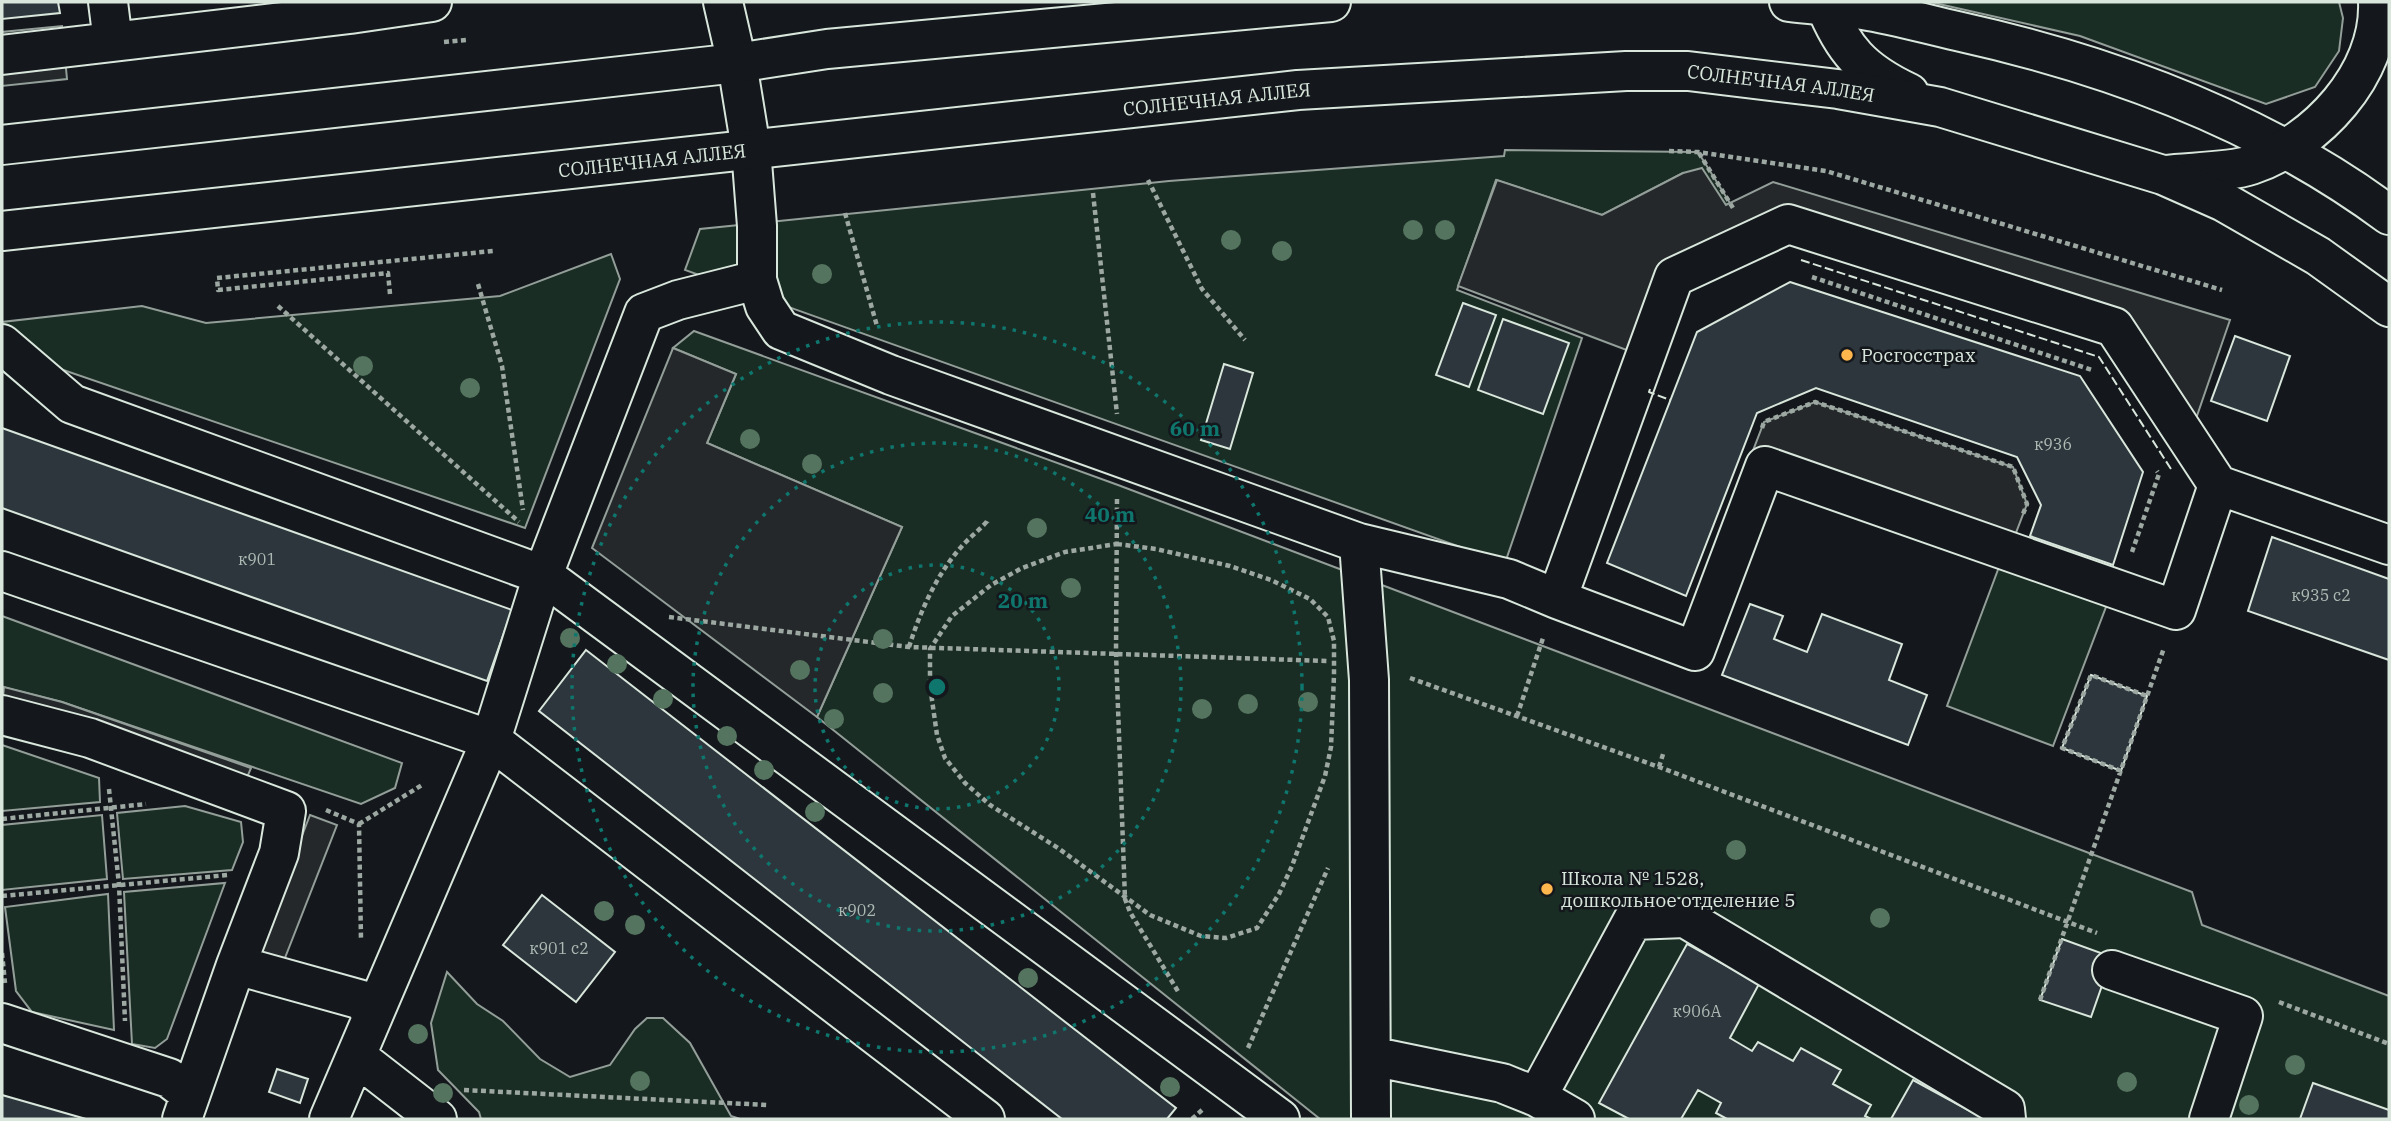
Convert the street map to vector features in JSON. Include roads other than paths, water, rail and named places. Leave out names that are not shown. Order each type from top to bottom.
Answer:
[{"type":"main road","points":[[108,2],[113,42]]},
{"type":"main road","points":[[2,55],[348,8],[432,2]]},
{"type":"main road","points":[[723,2],[737,62],[751,149],[757,226],[757,279],[765,306],[781,330],[891,375],[1359,543],[1509,579],[1695,651],[1765,466],[2176,610],[2218,485]]},
{"type":"main road","points":[[2,145],[737,62],[827,49],[1221,7],[1331,2]]},
{"type":"main road","points":[[1789,2],[1825,4],[1889,15],[2086,64],[2173,95],[2287,149],[2353,188],[2389,215]]},
{"type":"main road","points":[[2379,2],[2389,37]]},
{"type":"main road","points":[[2163,175],[2249,166],[2287,149],[2320,123],[2357,80],[2371,46],[2379,2]]},
{"type":"main road","points":[[1825,4],[1835,30],[1849,51],[1867,70],[1940,107]]},
{"type":"main road","name":"СОЛНЕЧНАЯ АЛЛЕЯ","points":[[2,231],[1297,90],[1626,71],[1688,71],[1762,79],[1940,107],[2163,175],[2224,202],[2318,256],[2389,307]]},
{"type":"main road","points":[[1557,599],[1674,277],[1788,224],[2114,327],[2218,485],[2389,545]]},
{"type":"main road","points":[[330,1119],[491,740],[543,575],[644,313],[678,300],[757,279]]},
{"type":"main road","points":[[2,344],[72,404],[543,575],[1280,1119]]},
{"type":"main road","points":[[1359,543],[1351,662],[1371,773],[1371,1119]]},
{"type":"main road","points":[[2,571],[491,740],[985,1119]]},
{"type":"main road","points":[[2,715],[90,738],[286,811],[279,853],[186,1107]]},
{"type":"main road","points":[[1537,1097],[1633,920],[1685,919],[2005,1109],[2006,1119]]},
{"type":"main road","points":[[2108,953],[2243,1016],[2209,1119]]},
{"type":"main road","points":[[236,965],[362,1000],[373,1015]]},
{"type":"main road","points":[[2,1023],[169,1078],[186,1107]]},
{"type":"main road","points":[[356,1056],[436,1119]]},
{"type":"main road","points":[[1371,1056],[1502,1083],[1537,1097],[1575,1119]]},
{"type":"place","name":"Росгосстрах","points":[[1847,355]]},
{"type":"place","name":"Школа № 1528, дошкольное отделение 5","points":[[1547,889]]}]
